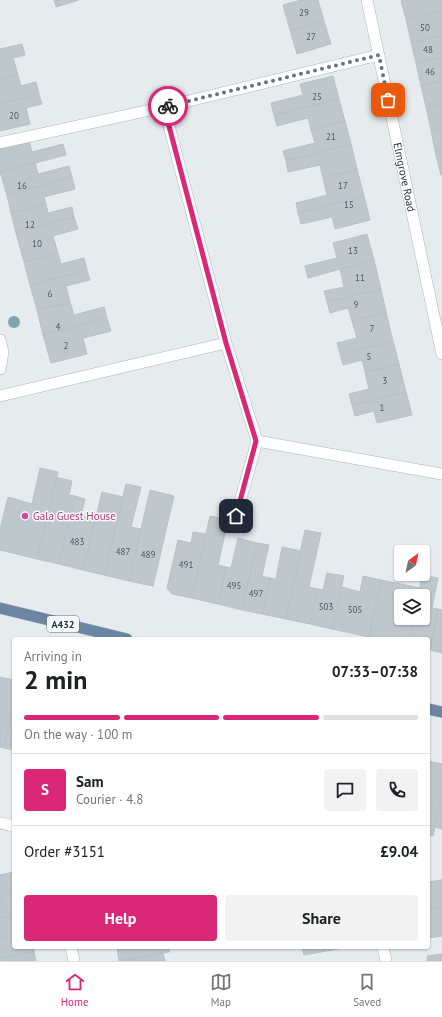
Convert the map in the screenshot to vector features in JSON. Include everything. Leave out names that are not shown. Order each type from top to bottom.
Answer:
[{"type":"main road","name":"A432","points":[[0,608],[117,637]]},
{"type":"main road","points":[[430,709],[442,712]]},
{"type":"street","name":"Elmgrove Road","points":[[367,0],[442,354]]},
{"type":"street","points":[[0,143],[164,107],[379,55]]},
{"type":"street","points":[[164,107],[226,343],[256,441],[236,516]]},
{"type":"street","points":[[0,340],[3,352],[0,369]]},
{"type":"street","points":[[0,396],[226,343]]},
{"type":"street","points":[[256,441],[442,474]]},
{"type":"street","points":[[0,823],[12,826]]},
{"type":"street","points":[[71,949],[74,961]]},
{"type":"street","points":[[383,949],[386,961]]},
{"type":"building","points":[[54,0],[79,0],[56,7]]},
{"type":"building","points":[[301,0],[318,0],[324,21],[290,30],[283,5]]},
{"type":"building","points":[[442,0],[442,11],[406,19],[401,1]]},
{"type":"building","points":[[442,11],[442,36],[411,42],[406,19]]},
{"type":"building","points":[[324,21],[331,44],[297,54],[290,30]]},
{"type":"building","points":[[442,36],[442,57],[416,63],[411,42]]},
{"type":"building","points":[[22,44],[25,55],[13,58],[18,75],[0,79],[0,49]]},
{"type":"building","points":[[442,57],[442,81],[421,86],[416,63]]},
{"type":"building","points":[[18,75],[21,86],[36,82],[39,94],[0,104],[0,79]]},
{"type":"building","points":[[333,76],[339,99],[274,115],[271,103],[303,95],[300,84]]},
{"type":"building","points":[[442,81],[442,103],[426,107],[421,86]]},
{"type":"building","points":[[39,94],[42,104],[26,108],[30,124],[0,131],[0,104]]},
{"type":"building","points":[[339,99],[345,121],[311,130],[308,118],[277,126],[274,115]]},
{"type":"building","points":[[442,103],[442,128],[431,130],[426,107]]},
{"type":"building","points":[[345,121],[351,144],[286,161],[283,151],[315,143],[311,130]]},
{"type":"building","points":[[442,128],[442,149],[435,151],[431,130]]},
{"type":"building","points":[[29,141],[32,152],[63,144],[66,155],[0,172],[0,149]]},
{"type":"building","points":[[351,144],[357,169],[323,178],[320,165],[288,172],[286,161]]},
{"type":"building","points":[[442,149],[442,175],[441,175],[435,151]]},
{"type":"building","points":[[35,163],[38,174],[69,166],[72,177],[7,195],[0,172]]},
{"type":"building","points":[[357,169],[364,196],[298,213],[296,203],[327,195],[323,178]]},
{"type":"building","points":[[72,177],[75,189],[44,197],[46,204],[11,213],[7,195]]},
{"type":"building","points":[[364,196],[370,220],[335,229],[332,217],[301,224],[298,213]]},
{"type":"building","points":[[46,204],[48,213],[72,207],[74,217],[16,233],[11,213]]},
{"type":"building","points":[[74,217],[78,229],[53,236],[58,253],[24,262],[16,233]]},
{"type":"building","points":[[367,234],[374,260],[308,278],[305,266],[337,258],[333,243]]},
{"type":"building","points":[[58,253],[61,264],[84,258],[87,270],[30,285],[24,262]]},
{"type":"building","points":[[374,260],[381,289],[327,302],[324,291],[344,287],[340,269]]},
{"type":"building","points":[[87,270],[90,280],[66,286],[70,302],[37,310],[30,285]]},
{"type":"building","points":[[381,289],[386,312],[352,321],[348,308],[330,313],[327,302]]},
{"type":"building","points":[[70,302],[74,315],[104,307],[107,318],[43,335],[37,310]]},
{"type":"building","points":[[386,312],[393,341],[340,354],[337,343],[357,338],[352,321]]},
{"type":"building","points":[[107,318],[111,331],[83,338],[87,354],[51,363],[43,335]]},
{"type":"building","points":[[393,341],[399,364],[365,372],[362,360],[343,365],[340,354]]},
{"type":"building","points":[[399,364],[406,392],[352,405],[349,394],[369,389],[365,372]]},
{"type":"building","points":[[406,392],[412,415],[377,423],[374,411],[355,416],[352,405]]},
{"type":"building","name":"Gala Guest House","points":[[40,468],[58,472],[37,559],[0,550],[0,529],[8,497],[32,504]]},
{"type":"building","points":[[56,477],[72,481],[69,495],[75,496],[59,564],[37,559]]},
{"type":"building","points":[[126,484],[141,487],[131,527],[141,529],[129,581],[104,575]]},
{"type":"building","points":[[150,490],[174,496],[153,586],[129,581]]},
{"type":"building","points":[[102,492],[123,497],[104,575],[83,570]]},
{"type":"building","points":[[75,496],[85,499],[81,516],[95,519],[83,570],[59,564]]},
{"type":"building","points":[[210,516],[228,520],[218,565],[226,567],[218,604],[192,598]]},
{"type":"building","points":[[305,530],[321,533],[309,587],[318,589],[310,624],[286,619]]},
{"type":"building","points":[[193,532],[206,534],[192,598],[172,594],[167,588],[178,540],[191,543]]},
{"type":"building","points":[[238,538],[257,543],[242,610],[218,604],[226,567],[231,568]]},
{"type":"building","points":[[257,543],[269,545],[262,576],[270,578],[262,614],[242,610]]},
{"type":"building","points":[[282,547],[301,551],[286,619],[262,614],[270,578],[276,579]]},
{"type":"building","points":[[327,573],[344,576],[332,629],[310,624],[318,589],[323,590]]},
{"type":"building","points":[[363,576],[381,580],[369,637],[332,629],[342,587],[360,592]]},
{"type":"building","points":[[430,576],[438,578],[432,608],[438,609],[430,650],[430,637],[409,637],[412,625],[430,625],[430,589],[419,589],[421,581],[430,581]]},
{"type":"building","points":[[381,580],[420,588],[394,589],[394,625],[412,625],[409,637],[369,637]]},
{"type":"building","points":[[438,609],[442,610],[442,653],[430,650]]},
{"type":"building","points":[[0,677],[12,680],[12,712],[4,748],[0,747]]},
{"type":"building","points":[[12,712],[12,750],[4,748]]},
{"type":"building","points":[[430,761],[442,764],[442,794],[433,836],[430,835]]},
{"type":"building","points":[[442,794],[442,829],[435,827]]},
{"type":"building","points":[[12,872],[12,894],[0,897],[0,875]]},
{"type":"building","points":[[442,880],[442,907],[430,908],[430,882]]},
{"type":"building","points":[[12,894],[12,915],[0,918],[0,897]]},
{"type":"building","points":[[442,907],[442,936],[430,938],[430,908]]},
{"type":"building","points":[[12,915],[12,935],[0,938],[0,918]]},
{"type":"building","points":[[12,935],[12,949],[34,949],[34,951],[0,958],[0,938]]},
{"type":"building","points":[[117,949],[169,949],[169,952],[119,961]]},
{"type":"building","points":[[302,949],[337,949],[304,955]]},
{"type":"building","points":[[34,951],[36,961],[0,961],[0,958]]},
{"type":"building","points":[[163,953],[165,961],[119,961]]},
{"type":"building","points":[[442,954],[442,961],[427,961],[427,956]]},
{"type":"way so far","points":[[168,106],[379,55],[388,100]]},
{"type":"place","name":"Gala Guest House","points":[[25,516]]},
{"type":"route","points":[[168,106],[164,107],[226,343],[256,441],[236,516]]}]
